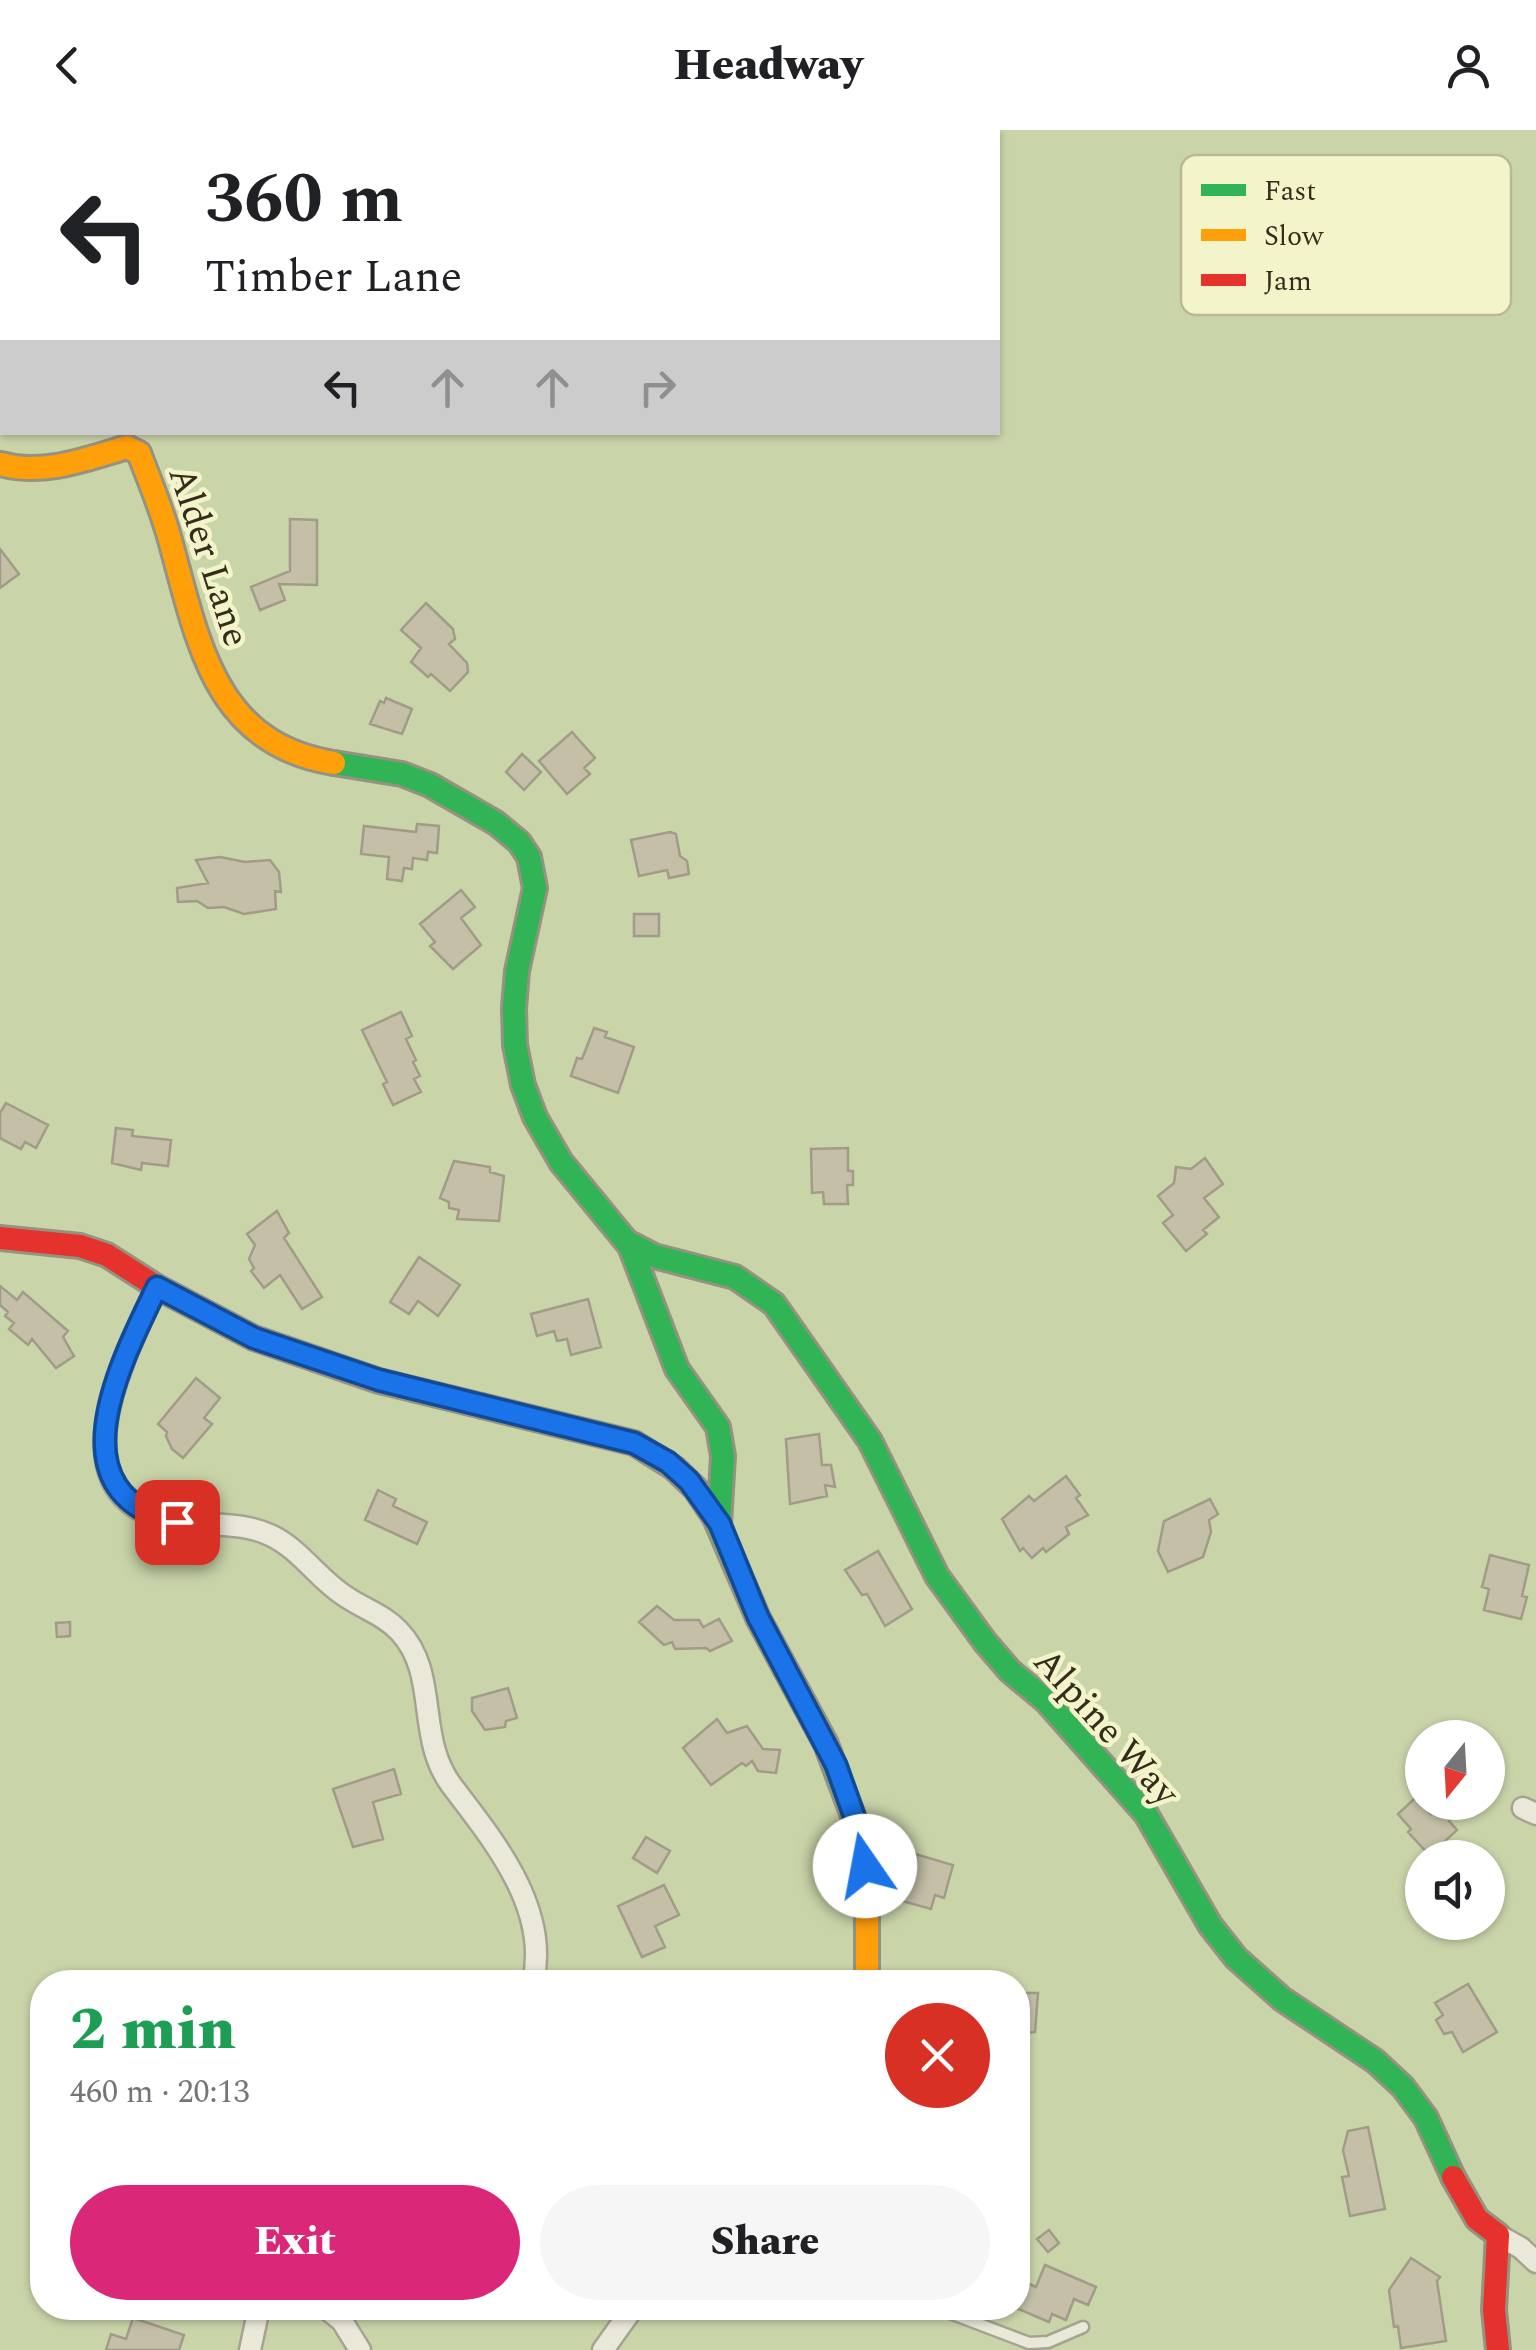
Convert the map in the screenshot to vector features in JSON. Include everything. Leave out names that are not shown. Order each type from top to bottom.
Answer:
[{"type":"street","name":"Alder Lane","points":[[1,464],[11,469],[55,466],[127,446],[139,453],[169,535],[192,628],[214,676],[255,731],[280,748],[317,763],[401,774],[438,788],[516,838],[528,854],[535,872],[536,891],[517,967],[513,1022],[518,1069],[547,1140],[579,1187],[628,1242],[644,1272],[674,1363],[710,1410],[720,1430],[724,1452],[720,1524]]},
{"type":"street","points":[[0,1238],[80,1246],[106,1255],[254,1338],[379,1380],[634,1443],[679,1472],[720,1524],[758,1617],[836,1765],[857,1824],[866,1888],[867,1970]]},
{"type":"street","name":"Alpine Way","points":[[628,1242],[646,1255],[731,1275],[774,1304],[870,1441],[938,1576],[984,1642],[1010,1671],[1046,1701],[1146,1814],[1210,1924],[1236,1958],[1282,1999],[1375,2061],[1403,2088],[1426,2118],[1462,2196],[1477,2218],[1498,2235]]},
{"type":"street","points":[[157,1287],[114,1388],[103,1436],[106,1465],[116,1485],[130,1502],[156,1517],[236,1526],[271,1535],[342,1594],[382,1616],[400,1632],[414,1653],[425,1684],[425,1714],[434,1752],[446,1778],[490,1836],[522,1894],[537,1936],[536,1970]]},
{"type":"street","points":[[1498,2350],[1494,2310],[1498,2235],[1536,2262]]},
{"type":"street","points":[[250,2350],[259,2320]]},
{"type":"street","points":[[342,2320],[360,2350]]},
{"type":"street","points":[[603,2350],[625,2320]]},
{"type":"lane","points":[[968,2320],[1030,2343],[1048,2342],[1082,2328]]},
{"type":"green space","points":[[1000,130],[1536,130],[1536,2350],[0,2350],[0,435],[1000,435]]},
{"type":"building","points":[[290,519],[317,520],[317,585],[279,584],[285,600],[260,610],[251,587],[290,571]]},
{"type":"building","points":[[0,549],[19,574],[0,588]]},
{"type":"building","points":[[426,603],[453,629],[455,639],[449,644],[467,663],[468,672],[450,691],[411,662],[421,648],[401,630]]},
{"type":"building","points":[[386,698],[412,709],[402,734],[370,724],[380,701],[384,703]]},
{"type":"building","points":[[572,732],[595,758],[584,768],[590,774],[567,794],[539,761]]},
{"type":"building","points":[[522,754],[541,772],[524,790],[506,772]]},
{"type":"building","points":[[417,824],[439,826],[437,853],[428,852],[427,860],[413,858],[412,869],[404,868],[402,881],[387,879],[389,857],[361,854],[364,826],[416,832]]},
{"type":"building","points":[[676,834],[689,874],[669,878],[667,870],[639,876],[631,840]]},
{"type":"building","points":[[220,857],[245,862],[270,860],[279,872],[281,892],[275,891],[276,909],[244,914],[224,907],[208,908],[197,901],[178,902],[177,888],[208,883],[196,860]]},
{"type":"building","points":[[461,890],[475,907],[461,918],[481,945],[453,969],[430,946],[435,942],[420,924]]},
{"type":"building","points":[[634,914],[659,914],[659,936],[634,936]]},
{"type":"building","points":[[401,1012],[412,1036],[406,1039],[416,1060],[413,1062],[420,1076],[414,1079],[421,1092],[393,1105],[383,1084],[387,1082],[362,1030]]},
{"type":"building","points":[[594,1028],[607,1032],[605,1037],[634,1047],[618,1093],[571,1076]]},
{"type":"building","points":[[6,1103],[48,1125],[36,1148],[25,1142],[21,1149],[0,1138],[0,1113]]},
{"type":"building","points":[[116,1128],[133,1130],[132,1136],[171,1140],[168,1166],[142,1163],[141,1170],[112,1163]]},
{"type":"building","points":[[848,1148],[848,1171],[853,1171],[853,1185],[847,1185],[848,1204],[824,1204],[823,1192],[812,1193],[811,1149]]},
{"type":"building","points":[[1205,1158],[1223,1184],[1204,1198],[1219,1217],[1203,1230],[1207,1234],[1186,1251],[1163,1223],[1173,1215],[1158,1196],[1174,1183],[1176,1167],[1191,1169]]},
{"type":"building","points":[[454,1161],[490,1167],[490,1172],[504,1176],[499,1221],[457,1219],[459,1210],[449,1208],[449,1202],[440,1198]]},
{"type":"building","points":[[277,1211],[289,1233],[284,1238],[322,1297],[302,1309],[280,1275],[264,1288],[251,1271],[254,1268],[249,1259],[255,1245],[247,1234]]},
{"type":"building","points":[[419,1257],[460,1285],[438,1316],[418,1301],[409,1314],[390,1302]]},
{"type":"building","points":[[0,1286],[17,1300],[23,1292],[68,1331],[63,1337],[74,1356],[56,1368],[32,1339],[28,1345],[9,1329],[14,1323],[0,1305]]},
{"type":"building","points":[[588,1299],[601,1347],[571,1355],[567,1339],[557,1341],[554,1331],[537,1336],[531,1314]]},
{"type":"building","points":[[196,1378],[220,1398],[204,1418],[212,1424],[183,1458],[172,1449],[167,1432],[158,1424]]},
{"type":"building","points":[[819,1434],[822,1465],[831,1465],[835,1487],[825,1485],[827,1496],[790,1504],[786,1439]]},
{"type":"building","points":[[1066,1476],[1088,1515],[1066,1527],[1069,1534],[1032,1558],[1023,1548],[1020,1551],[1002,1519],[1029,1496],[1034,1501]]},
{"type":"building","points":[[378,1490],[396,1499],[393,1506],[427,1522],[417,1544],[365,1520]]},
{"type":"building","points":[[1210,1499],[1218,1514],[1209,1520],[1211,1532],[1203,1557],[1168,1572],[1158,1551],[1164,1521]]},
{"type":"building","points":[[878,1551],[912,1609],[885,1626],[867,1594],[862,1595],[845,1570]]},
{"type":"building","points":[[1490,1555],[1529,1565],[1521,1619],[1484,1610],[1489,1589],[1482,1587]]},
{"type":"building","points":[[657,1606],[674,1620],[699,1620],[703,1627],[719,1619],[732,1641],[710,1651],[675,1649],[672,1642],[664,1645],[639,1622]]},
{"type":"building","points":[[70,1622],[70,1636],[57,1637],[56,1623]]},
{"type":"building","points":[[508,1688],[517,1718],[506,1721],[505,1727],[485,1730],[472,1711],[472,1698]]},
{"type":"building","points":[[717,1719],[727,1733],[747,1726],[763,1749],[780,1750],[776,1773],[758,1771],[752,1761],[746,1766],[742,1763],[711,1785],[683,1748]]},
{"type":"building","points":[[394,1769],[401,1794],[373,1802],[383,1839],[353,1847],[333,1789]]},
{"type":"building","points":[[1405,1807],[1405,1820],[1450,1820],[1457,1830],[1446,1840],[1415,1840],[1398,1814]]},
{"type":"building","points":[[646,1837],[670,1851],[657,1873],[633,1858]]},
{"type":"building","points":[[915,1854],[953,1865],[944,1898],[935,1895],[931,1909],[902,1901]]},
{"type":"building","points":[[664,1885],[679,1915],[655,1926],[665,1947],[642,1957],[618,1906]]},
{"type":"building","points":[[1468,1984],[1497,2032],[1463,2052],[1452,2032],[1444,2034],[1436,2020],[1443,2015],[1435,2003]]},
{"type":"building","points":[[1030,1993],[1038,1993],[1035,2032],[1030,2032]]},
{"type":"building","points":[[1368,2127],[1385,2209],[1350,2216],[1342,2177],[1349,2176],[1343,2150],[1348,2131]]},
{"type":"building","points":[[1049,2230],[1059,2243],[1048,2252],[1037,2239]]},
{"type":"building","points":[[1411,2258],[1440,2277],[1437,2281],[1446,2341],[1401,2348],[1389,2290]]},
{"type":"building","points":[[1045,2265],[1096,2287],[1088,2305],[1074,2299],[1066,2320],[1052,2314],[1049,2322],[1030,2314],[1030,2284],[1036,2287]]},
{"type":"building","points":[[132,2320],[184,2335],[179,2350],[106,2350],[111,2334],[126,2339]]},
{"type":"traffic: fast","points":[[334,763],[402,774],[430,785],[496,823],[519,842],[529,857],[535,888],[517,971],[514,1008],[515,1045],[523,1085],[535,1117],[561,1162],[630,1246],[677,1369],[718,1427],[723,1456],[719,1524]]},
{"type":"traffic: fast","points":[[629,1243],[654,1256],[735,1277],[774,1304],[870,1441],[937,1576],[985,1642],[1010,1671],[1046,1701],[1146,1814],[1210,1925],[1236,1958],[1282,1999],[1375,2061],[1403,2087],[1426,2118],[1453,2177]]},
{"type":"traffic: fast","points":[[482,1406],[634,1443],[674,1468],[695,1488],[715,1518],[758,1618],[826,1744],[858,1829]]},
{"type":"traffic: slow","points":[[1,464],[49,467],[127,447],[139,453],[163,518],[190,614],[217,682],[236,710],[261,734],[293,752],[334,763]]},
{"type":"traffic: slow","points":[[858,1829],[867,1882],[867,1970]]},
{"type":"traffic: jam","points":[[0,1238],[80,1246],[107,1255],[157,1287],[254,1338],[379,1381],[482,1406]]},
{"type":"traffic: jam","points":[[1453,2177],[1477,2219],[1498,2235],[1494,2310],[1498,2350]]},
{"type":"route","points":[[177,1522],[156,1517],[130,1502],[106,1465],[103,1436],[114,1388],[157,1287],[254,1338],[379,1380],[634,1443],[668,1462],[689,1481],[720,1524],[758,1617],[836,1765],[857,1824],[865,1866]]}]
